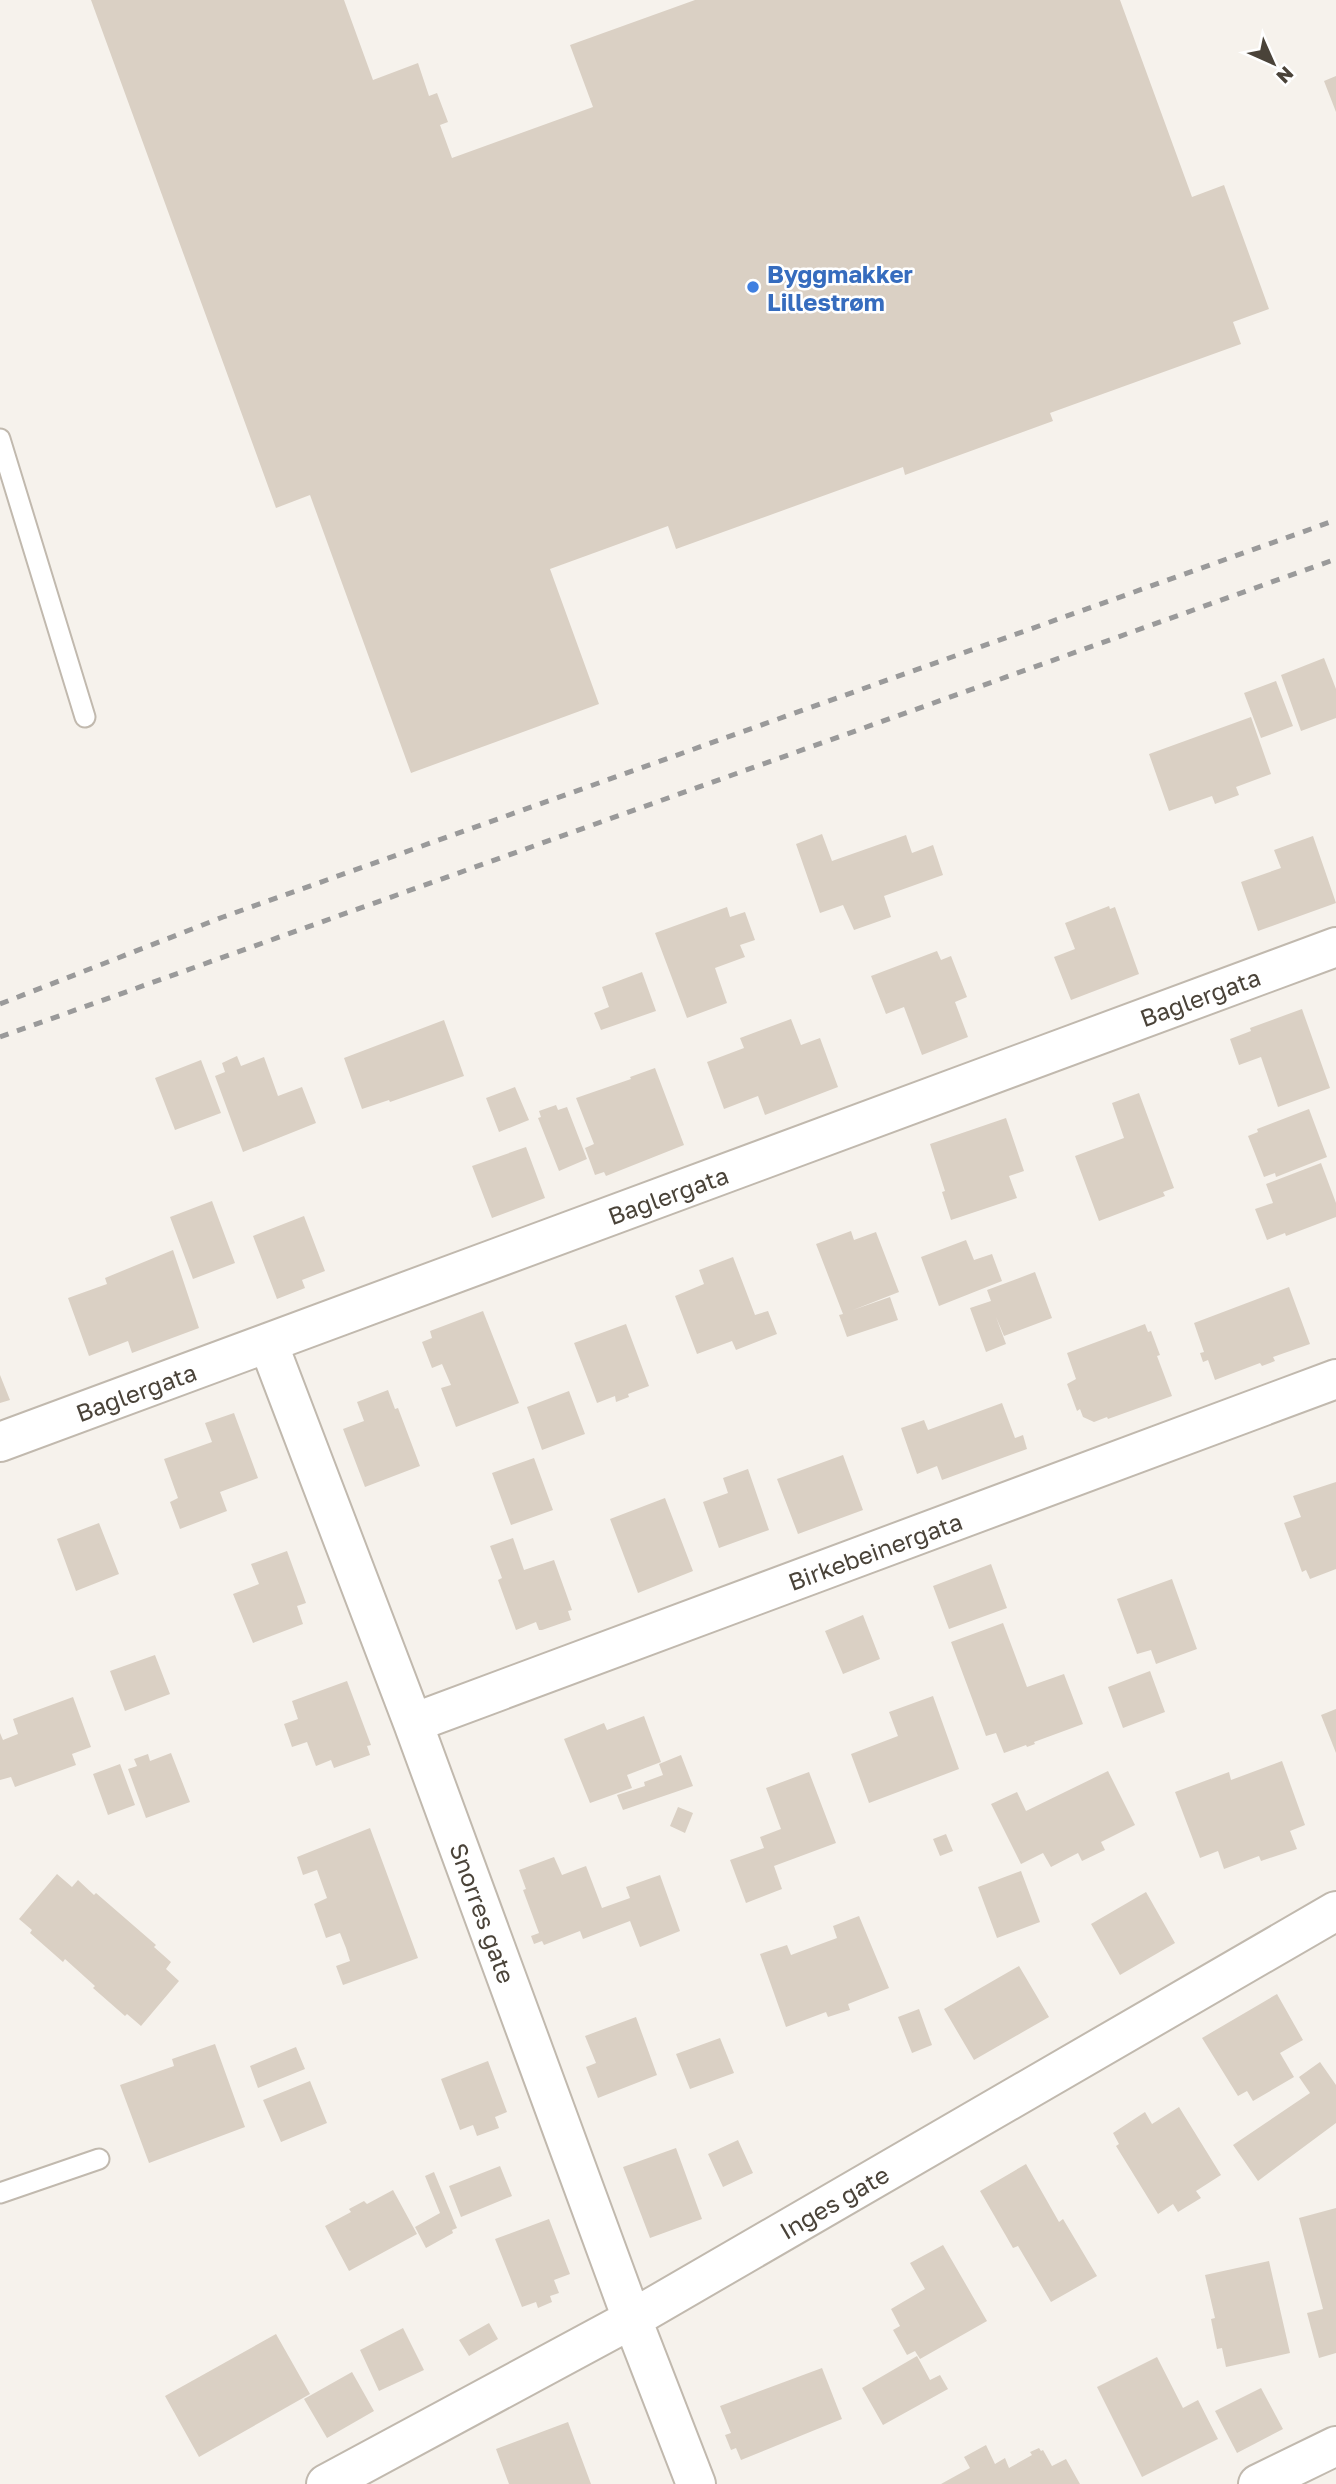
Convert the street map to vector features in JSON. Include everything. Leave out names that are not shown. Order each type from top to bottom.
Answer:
[{"type":"street","name":"Baglergata","points":[[0,1442],[1336,947]]},
{"type":"street","name":"Snorres gate","points":[[268,1343],[413,1723],[632,2319],[696,2484]]},
{"type":"street","name":"Birkebeinergata","points":[[413,1723],[1336,1379]]},
{"type":"street","name":"Inges gate","points":[[326,2484],[632,2319],[1336,1911]]},
{"type":"street","points":[[1258,2484],[1336,2446]]},
{"type":"lane","points":[[0,439],[85,718]]},
{"type":"lane","points":[[0,2193],[99,2159]]},
{"type":"building","points":[[91,0],[344,0],[373,80],[418,63],[429,96],[437,93],[448,122],[440,125],[452,158],[593,107],[570,45],[695,0],[1120,0],[1192,197],[1224,185],[1269,309],[1233,322],[1241,344],[1050,413],[1053,421],[905,475],[903,467],[676,549],[668,526],[550,569],[599,704],[411,773],[310,495],[276,508]]},
{"type":"building","points":[[1336,76],[1336,112],[1324,81]]},
{"type":"building","points":[[1324,658],[1336,689],[1336,718],[1301,731],[1281,675]]},
{"type":"building","points":[[1276,681],[1293,726],[1261,738],[1244,693]]},
{"type":"building","points":[[1251,717],[1271,774],[1236,787],[1239,795],[1215,804],[1212,796],[1169,811],[1149,754]]},
{"type":"building","points":[[822,834],[832,861],[906,835],[912,853],[933,845],[943,875],[884,896],[891,917],[854,930],[843,905],[820,913],[796,844]]},
{"type":"building","points":[[1313,836],[1336,903],[1258,931],[1241,882],[1281,868],[1274,850]]},
{"type":"building","points":[[1109,906],[1110,909],[1115,907],[1139,974],[1071,1000],[1054,957],[1075,949],[1065,923]]},
{"type":"building","points":[[727,907],[730,917],[745,912],[755,940],[740,945],[745,957],[715,968],[727,1003],[687,1018],[655,933]]},
{"type":"building","points":[[937,951],[941,960],[951,956],[967,997],[955,1002],[968,1037],[922,1055],[904,1007],[886,1014],[871,976]]},
{"type":"building","points":[[642,972],[656,1011],[601,1030],[594,1013],[609,1007],[602,987]]},
{"type":"building","points":[[1302,1009],[1330,1088],[1278,1107],[1261,1057],[1239,1065],[1230,1039],[1251,1031],[1250,1028]]},
{"type":"building","points":[[791,1019],[801,1045],[820,1038],[838,1087],[765,1115],[758,1096],[724,1109],[707,1062],[744,1048],[740,1038]]},
{"type":"building","points":[[444,1020],[464,1076],[362,1109],[344,1058]]},
{"type":"building","points":[[237,1056],[241,1066],[264,1057],[278,1096],[302,1087],[316,1123],[243,1152],[215,1076],[225,1072],[222,1063]]},
{"type":"building","points":[[201,1060],[221,1113],[175,1130],[155,1078]]},
{"type":"building","points":[[655,1068],[684,1145],[606,1176],[604,1172],[595,1175],[585,1148],[594,1144],[576,1098]]},
{"type":"building","points":[[515,1087],[529,1120],[499,1132],[486,1098]]},
{"type":"building","points":[[1139,1093],[1174,1188],[1163,1192],[1165,1196],[1099,1221],[1075,1156],[1124,1138],[1112,1103]]},
{"type":"building","points":[[556,1105],[558,1110],[567,1107],[587,1159],[559,1171],[538,1118],[541,1117],[539,1111]]},
{"type":"building","points":[[1309,1109],[1327,1157],[1276,1177],[1275,1173],[1264,1177],[1248,1136],[1258,1132],[1257,1129]]},
{"type":"building","points":[[1006,1118],[1024,1171],[1009,1176],[1017,1198],[951,1220],[930,1144]]},
{"type":"building","points":[[526,1147],[545,1198],[492,1218],[472,1166]]},
{"type":"building","points":[[1321,1163],[1336,1203],[1336,1217],[1286,1236],[1285,1233],[1267,1240],[1255,1209],[1273,1203],[1266,1184]]},
{"type":"building","points":[[212,1201],[235,1263],[193,1279],[170,1217]]},
{"type":"building","points":[[304,1216],[325,1271],[302,1280],[305,1288],[277,1299],[253,1236]]},
{"type":"building","points":[[851,1231],[854,1240],[876,1232],[899,1292],[853,1310],[890,1297],[898,1320],[847,1337],[839,1315],[843,1314],[816,1244]]},
{"type":"building","points":[[966,1240],[974,1260],[992,1254],[1002,1281],[939,1306],[921,1257]]},
{"type":"building","points":[[173,1250],[199,1328],[132,1353],[128,1341],[89,1356],[68,1298],[107,1284],[105,1278]]},
{"type":"building","points":[[733,1257],[755,1315],[768,1311],[777,1334],[736,1350],[732,1341],[697,1354],[675,1296],[704,1284],[699,1270]]},
{"type":"building","points":[[1035,1272],[1052,1318],[1004,1336],[996,1317],[1006,1344],[986,1352],[970,1308],[991,1301],[987,1290]]},
{"type":"building","points":[[1289,1287],[1310,1344],[1273,1357],[1275,1361],[1262,1366],[1260,1363],[1215,1380],[1208,1360],[1203,1362],[1200,1353],[1204,1352],[1194,1323]]},
{"type":"building","points":[[483,1311],[519,1403],[456,1427],[441,1388],[451,1385],[442,1364],[432,1368],[422,1342],[432,1338],[430,1331]]},
{"type":"building","points":[[626,1324],[649,1386],[616,1402],[615,1396],[597,1403],[574,1343]]},
{"type":"building","points":[[1145,1324],[1148,1332],[1151,1331],[1160,1355],[1157,1356],[1172,1396],[1108,1419],[1107,1417],[1094,1422],[1083,1417],[1080,1409],[1077,1411],[1067,1384],[1076,1379],[1067,1353]]},
{"type":"building","points":[[0,1375],[10,1400],[0,1403]]},
{"type":"building","points":[[388,1390],[395,1409],[398,1408],[420,1466],[365,1487],[343,1429],[364,1421],[357,1402]]},
{"type":"building","points":[[569,1391],[585,1434],[542,1450],[527,1407]]},
{"type":"building","points":[[1002,1403],[1015,1438],[1023,1435],[1027,1449],[942,1480],[937,1466],[917,1474],[901,1428],[924,1420],[928,1430]]},
{"type":"building","points":[[234,1413],[258,1478],[220,1492],[227,1511],[180,1529],[170,1502],[178,1498],[164,1459],[212,1442],[205,1423]]},
{"type":"building","points":[[843,1455],[863,1510],[798,1534],[777,1479]]},
{"type":"building","points":[[534,1458],[553,1510],[511,1525],[492,1473]]},
{"type":"building","points":[[748,1469],[769,1530],[719,1548],[703,1502],[728,1493],[723,1478]]},
{"type":"building","points":[[1336,1482],[1336,1569],[1310,1579],[1306,1570],[1302,1572],[1284,1523],[1301,1517],[1293,1496]]},
{"type":"building","points":[[665,1498],[693,1571],[638,1593],[610,1519]]},
{"type":"building","points":[[99,1523],[119,1574],[76,1591],[57,1539]]},
{"type":"building","points":[[513,1538],[524,1570],[554,1560],[572,1610],[568,1611],[571,1620],[542,1630],[539,1630],[536,1622],[516,1630],[498,1580],[502,1578],[490,1546]]},
{"type":"building","points":[[287,1551],[306,1603],[297,1606],[303,1624],[253,1643],[233,1594],[259,1584],[251,1564]]},
{"type":"building","points":[[991,1564],[1007,1608],[949,1629],[933,1586]]},
{"type":"building","points":[[1172,1579],[1197,1649],[1156,1664],[1151,1650],[1137,1654],[1117,1599]]},
{"type":"building","points":[[863,1615],[880,1659],[843,1674],[825,1631]]},
{"type":"building","points":[[1003,1623],[1027,1687],[1064,1674],[1083,1724],[1027,1747],[1026,1745],[1004,1753],[996,1733],[986,1736],[951,1642]]},
{"type":"building","points":[[155,1655],[170,1694],[125,1711],[110,1671]]},
{"type":"building","points":[[1150,1671],[1165,1712],[1123,1728],[1108,1687]]},
{"type":"building","points":[[347,1681],[371,1745],[367,1746],[370,1755],[334,1768],[331,1760],[316,1766],[307,1742],[292,1747],[284,1724],[298,1719],[292,1701]]},
{"type":"building","points":[[933,1696],[959,1769],[869,1803],[851,1754],[898,1736],[889,1712]]},
{"type":"building","points":[[73,1697],[91,1747],[72,1754],[76,1765],[15,1787],[11,1777],[0,1780],[0,1733],[3,1740],[18,1734],[13,1719]]},
{"type":"building","points":[[1336,1709],[1336,1753],[1321,1715]]},
{"type":"building","points":[[644,1716],[661,1762],[627,1775],[632,1788],[590,1803],[564,1739],[604,1723],[607,1730]]},
{"type":"building","points":[[171,1753],[190,1802],[146,1818],[128,1769],[137,1766],[134,1759],[148,1754],[150,1761]]},
{"type":"building","points":[[681,1755],[693,1786],[623,1810],[617,1795],[645,1786],[644,1782],[663,1775],[659,1764]]},
{"type":"building","points":[[1282,1761],[1305,1825],[1290,1831],[1297,1849],[1261,1861],[1259,1856],[1224,1869],[1218,1851],[1200,1858],[1175,1792],[1229,1772],[1231,1780]]},
{"type":"building","points":[[120,1764],[135,1805],[108,1815],[93,1774]]},
{"type":"building","points":[[1108,1771],[1135,1825],[1101,1842],[1105,1850],[1082,1861],[1078,1853],[1051,1867],[1043,1853],[1021,1864],[991,1804],[1017,1792],[1026,1811]]},
{"type":"building","points":[[809,1772],[836,1843],[774,1866],[782,1889],[746,1903],[730,1860],[764,1848],[760,1837],[781,1829],[766,1788]]},
{"type":"building","points":[[678,1807],[693,1813],[685,1833],[670,1826]]},
{"type":"building","points":[[370,1828],[418,1958],[343,1985],[336,1966],[350,1961],[346,1948],[340,1933],[326,1938],[314,1904],[327,1898],[317,1870],[303,1875],[297,1857]]},
{"type":"building","points":[[946,1834],[953,1851],[940,1856],[933,1839]]},
{"type":"building","points":[[554,1857],[562,1875],[586,1866],[602,1908],[630,1898],[626,1887],[660,1875],[680,1931],[640,1947],[630,1921],[583,1939],[580,1931],[544,1945],[542,1941],[534,1944],[531,1936],[539,1933],[523,1890],[526,1889],[519,1870]]},
{"type":"building","points":[[1021,1871],[1040,1922],[997,1938],[978,1887]]},
{"type":"building","points":[[57,1874],[72,1887],[78,1880],[94,1895],[96,1893],[156,1945],[154,1947],[171,1962],[166,1969],[179,1981],[141,2026],[93,1988],[95,1986],[65,1959],[63,1962],[30,1933],[32,1930],[19,1919]]},
{"type":"building","points":[[1146,1892],[1175,1943],[1120,1975],[1091,1924]]},
{"type":"building","points":[[859,1916],[889,1988],[848,2004],[850,2010],[828,2017],[826,2012],[786,2027],[760,1954],[787,1945],[791,1955],[837,1938],[833,1926]]},
{"type":"building","points":[[1019,1966],[1049,2017],[974,2060],[944,2009]]},
{"type":"building","points":[[1277,1994],[1303,2040],[1280,2053],[1294,2077],[1253,2101],[1247,2091],[1238,2096],[1202,2038]]},
{"type":"building","points":[[919,2009],[932,2045],[912,2053],[898,2017]]},
{"type":"building","points":[[636,2017],[657,2075],[598,2098],[586,2067],[596,2063],[585,2036]]},
{"type":"building","points":[[720,2038],[734,2073],[690,2089],[676,2054]]},
{"type":"building","points":[[215,2044],[245,2127],[149,2163],[120,2085],[174,2066],[172,2059]]},
{"type":"building","points":[[296,2047],[305,2069],[258,2088],[250,2066]]},
{"type":"building","points":[[488,2061],[507,2112],[495,2117],[499,2128],[477,2136],[473,2125],[460,2130],[441,2079]]},
{"type":"building","points":[[1320,2062],[1336,2085],[1336,2123],[1258,2181],[1233,2145],[1310,2093],[1299,2077]]},
{"type":"building","points":[[310,2081],[327,2123],[281,2142],[263,2100]]},
{"type":"building","points":[[1179,2107],[1221,2175],[1196,2191],[1201,2198],[1178,2212],[1173,2204],[1158,2214],[1116,2146],[1119,2144],[1113,2133],[1145,2112],[1152,2124]]},
{"type":"building","points":[[738,2140],[753,2173],[723,2187],[708,2154]]},
{"type":"building","points":[[676,2148],[702,2219],[650,2238],[623,2167]]},
{"type":"building","points":[[1026,2164],[1059,2222],[1063,2219],[1097,2276],[1051,2302],[1018,2246],[1013,2248],[980,2191]]},
{"type":"building","points":[[500,2166],[512,2196],[461,2217],[449,2186]]},
{"type":"building","points":[[434,2172],[457,2228],[426,2248],[415,2227],[440,2213],[425,2176]]},
{"type":"building","points":[[393,2190],[417,2234],[349,2271],[325,2226],[351,2212],[349,2209],[364,2201],[367,2204]]},
{"type":"building","points":[[1336,2208],[1336,2353],[1319,2358],[1307,2313],[1323,2309],[1299,2218]]},
{"type":"building","points":[[549,2219],[570,2274],[554,2280],[559,2293],[550,2296],[552,2302],[538,2308],[536,2302],[522,2307],[495,2239]]},
{"type":"building","points":[[943,2245],[987,2321],[920,2359],[915,2351],[907,2355],[893,2330],[900,2326],[891,2309],[925,2289],[910,2263]]},
{"type":"building","points":[[1269,2261],[1290,2353],[1226,2367],[1222,2348],[1217,2349],[1211,2319],[1215,2318],[1205,2275]]},
{"type":"building","points":[[489,2323],[498,2339],[469,2356],[459,2340]]},
{"type":"building","points":[[403,2328],[424,2370],[379,2391],[360,2350]]},
{"type":"building","points":[[276,2334],[310,2394],[199,2457],[165,2396]]},
{"type":"building","points":[[917,2356],[930,2380],[940,2375],[948,2389],[883,2425],[862,2388]]},
{"type":"building","points":[[1157,2357],[1183,2408],[1198,2400],[1218,2439],[1142,2477],[1097,2387]]},
{"type":"building","points":[[822,2368],[842,2419],[741,2460],[736,2448],[731,2450],[725,2435],[731,2433],[720,2406]]},
{"type":"building","points":[[352,2372],[374,2411],[327,2438],[304,2399]]},
{"type":"building","points":[[1261,2388],[1283,2429],[1237,2453],[1215,2411]]},
{"type":"building","points":[[568,2422],[591,2484],[509,2484],[496,2449]]},
{"type":"building","points":[[986,2445],[995,2464],[1005,2458],[1009,2468],[1039,2448],[1052,2466],[1066,2459],[1080,2484],[941,2484],[970,2468],[964,2457]]},
{"type":"railway","points":[[0,1004],[223,917],[1336,520]]},
{"type":"railway","points":[[0,1037],[1336,559]]},
{"type":"place","name":"Byggmakker Lillestrøm","points":[[753,287]]}]
